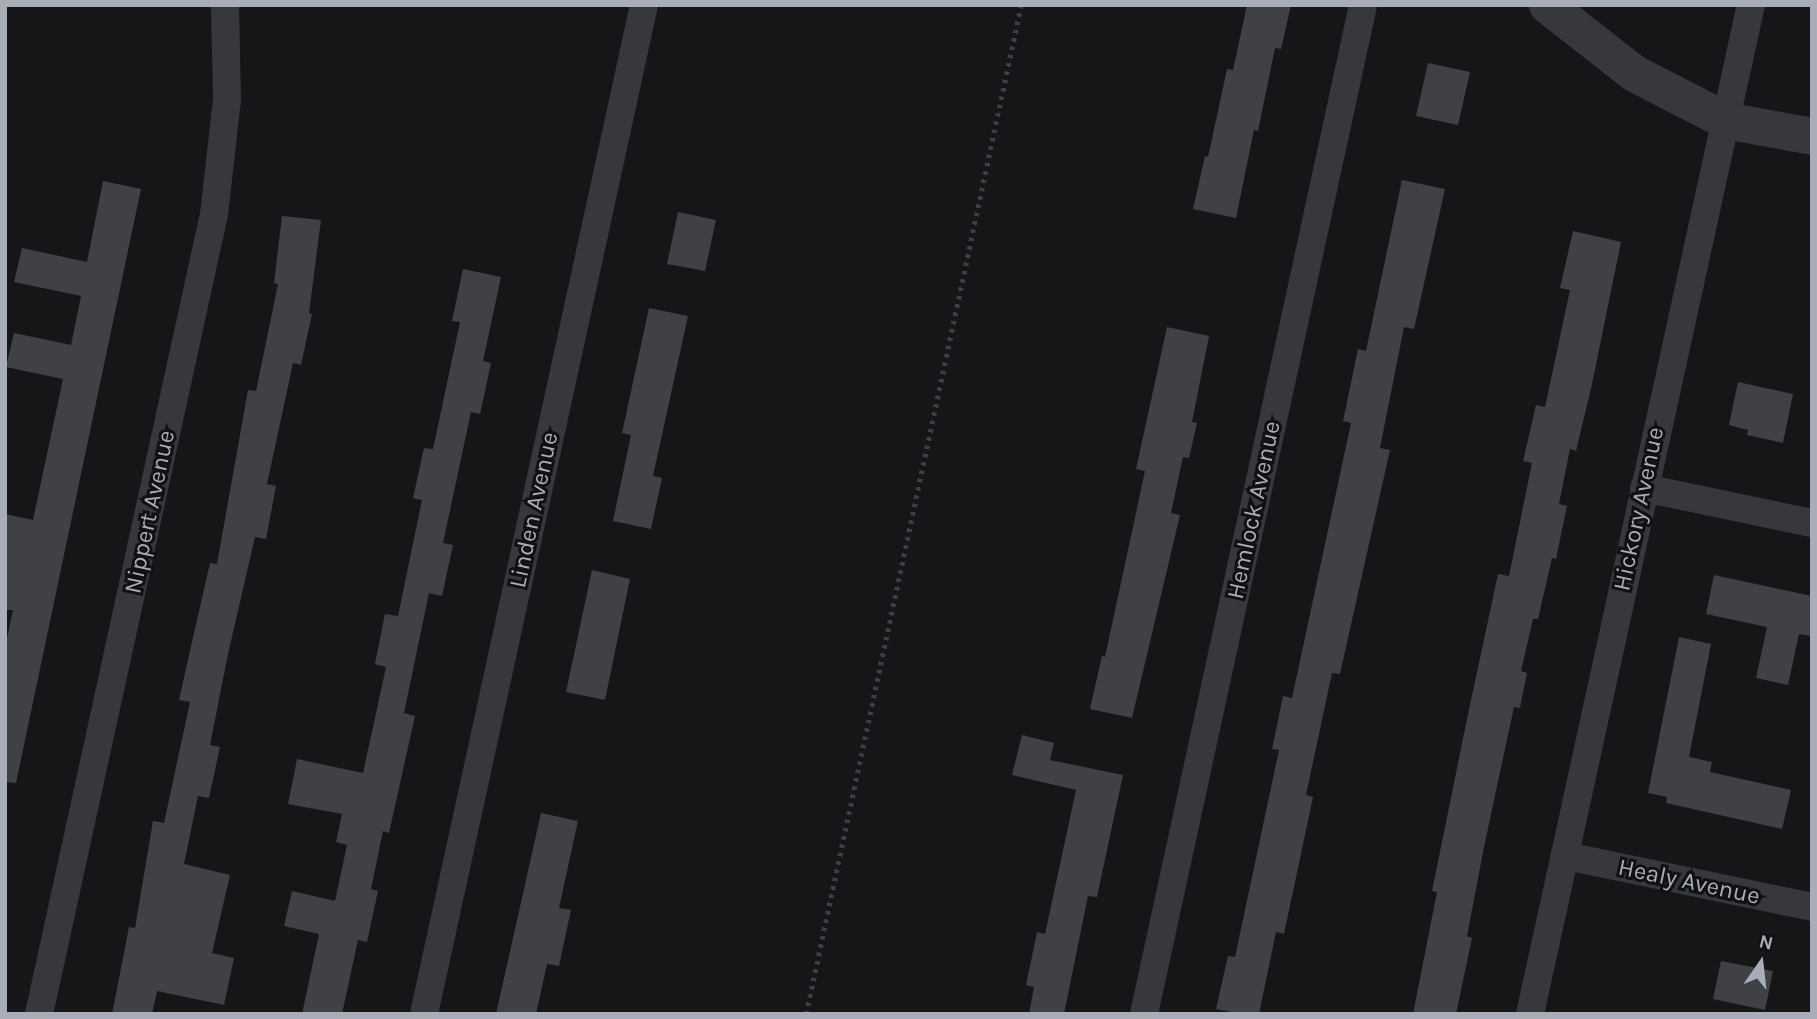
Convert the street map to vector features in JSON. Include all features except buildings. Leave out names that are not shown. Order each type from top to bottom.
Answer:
[{"type":"street","name":"Nippert Avenue","points":[[40,1014],[214,214],[227,100],[225,5]]},
{"type":"street","name":"Linden Avenue","points":[[424,1014],[643,5]]},
{"type":"street","name":"Hemlock Avenue","points":[[1144,1014],[1363,5]]},
{"type":"street","points":[[1547,5],[1634,73],[1725,120],[1812,136]]},
{"type":"street","name":"Hickory Avenue","points":[[1530,1014],[1751,5]]},
{"type":"street","points":[[1644,488],[1812,523]]},
{"type":"street","name":"Healy Avenue","points":[[1566,856],[1812,907]]},
{"type":"path","points":[[806,1014],[1021,5]]}]
